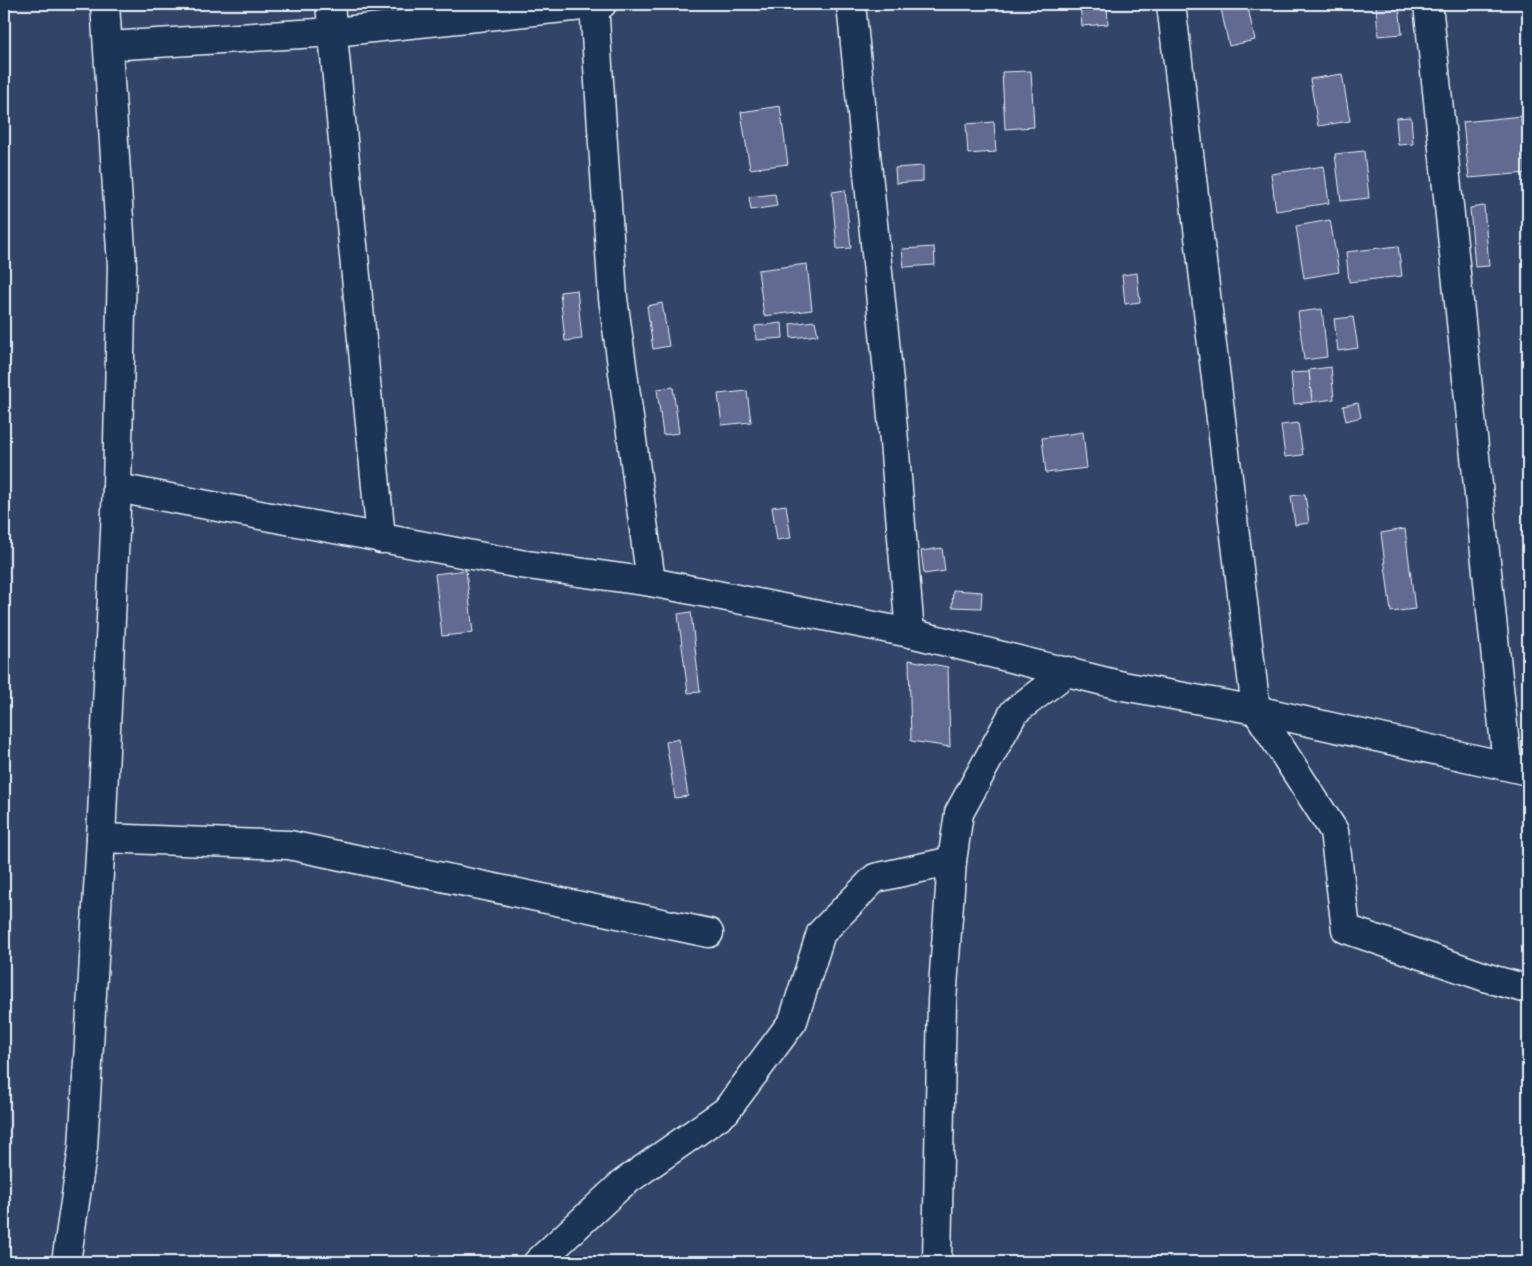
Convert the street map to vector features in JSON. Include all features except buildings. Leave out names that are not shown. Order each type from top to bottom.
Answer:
[{"type":"street","points":[[66,1262],[83,1148],[101,838],[117,488],[122,265],[105,4]]},
{"type":"street","points":[[330,4],[381,539]]},
{"type":"street","points":[[108,46],[334,32],[597,4],[612,298],[651,582]]},
{"type":"street","points":[[851,4],[889,382],[910,633]]},
{"type":"street","points":[[1171,4],[1256,710],[1334,831],[1346,929],[1494,980],[1528,989]]},
{"type":"street","points":[[117,488],[520,564],[651,582],[910,633],[1123,686],[1256,710],[1517,767],[1428,4]]},
{"type":"street","points":[[937,1262],[942,1001],[952,861],[959,812],[1014,712],[1068,671]]},
{"type":"street","points":[[101,838],[289,844],[709,933]]},
{"type":"street","points":[[538,1262],[622,1184],[726,1111],[793,1021],[821,933],[875,878],[952,861]]}]
